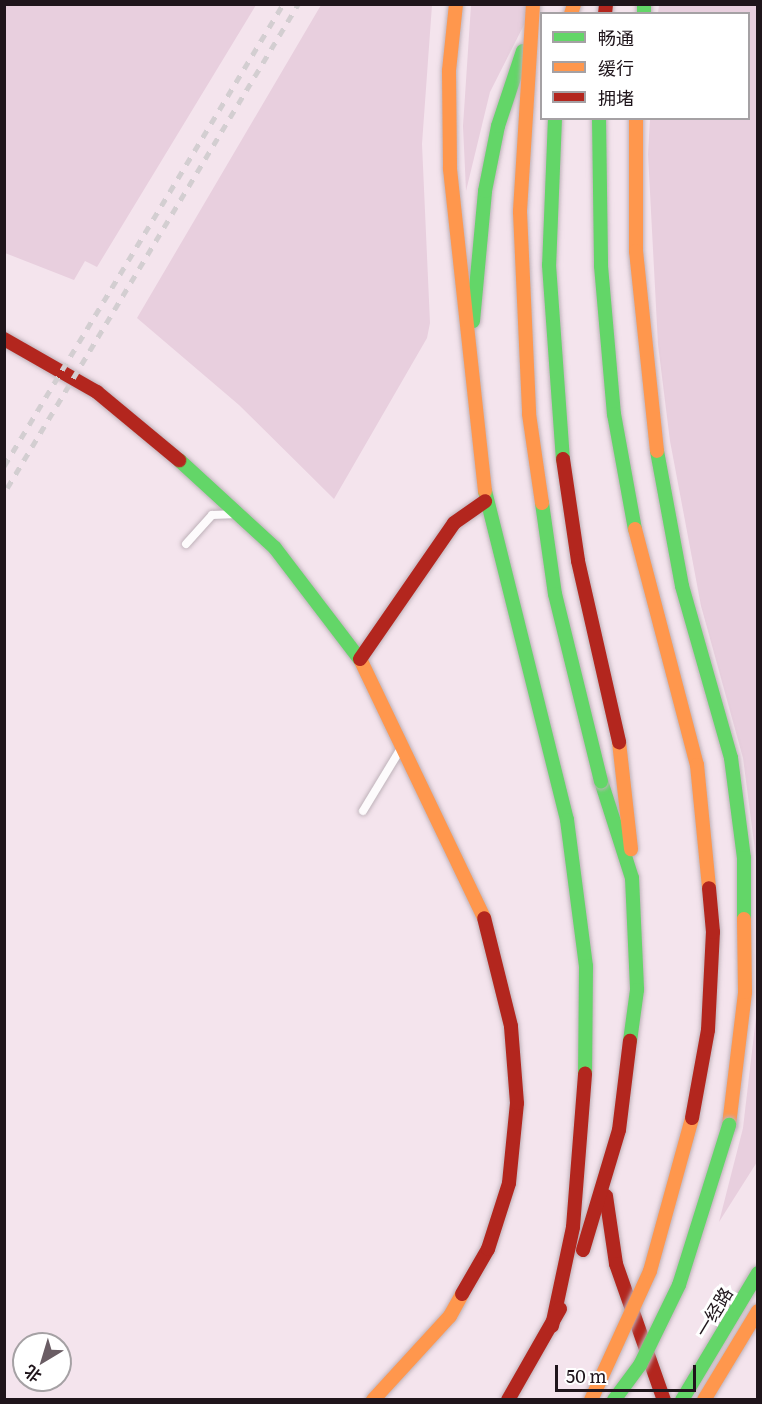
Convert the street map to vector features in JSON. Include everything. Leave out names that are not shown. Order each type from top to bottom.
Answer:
[{"type":"main road","points":[[456,4],[448,147],[485,501],[562,798],[586,966],[584,1120],[573,1227],[552,1326]]},
{"type":"main road","points":[[533,4],[520,212],[530,423],[555,594],[601,781],[632,878]]},
{"type":"main road","points":[[470,361],[494,142],[523,51],[540,16]]},
{"type":"main road","points":[[507,1400],[552,1326],[607,1175],[625,1099],[635,1023],[632,878],[626,772],[578,561],[556,407],[549,265],[555,120]]},
{"type":"main road","points":[[591,1400],[650,1271],[682,1171],[708,1030],[713,932],[697,765],[643,572],[614,414],[601,266],[599,120]]},
{"type":"main road","points":[[614,1400],[640,1365],[679,1285],[729,1125],[745,992],[744,858],[731,758],[682,586],[650,416],[636,251],[636,120]]},
{"type":"main road","points":[[4,339],[97,392],[244,514],[360,659],[404,744],[483,916],[511,1026],[517,1103],[510,1183],[488,1249],[450,1316],[374,1400]]},
{"type":"main road","points":[[360,659],[454,523],[485,501]]},
{"type":"main road","points":[[607,1175],[616,1264],[664,1400]]},
{"type":"main road","name":"一经路","points":[[682,1400],[758,1274]]},
{"type":"main road","name":"一经路","points":[[704,1400],[758,1311]]},
{"type":"lane","points":[[186,544],[212,515],[244,514]]},
{"type":"lane","points":[[363,811],[404,744]]},
{"type":"shaded area","points":[[5,4],[256,5],[97,267],[85,261],[74,280],[5,253]]},
{"type":"shaded area","points":[[321,5],[432,5],[422,144],[430,323],[427,338],[334,499],[239,405],[137,318]]},
{"type":"shaded area","points":[[471,5],[534,5],[490,92],[466,191],[463,126]]},
{"type":"shaded area","points":[[659,5],[757,5],[757,866],[743,758],[701,606],[670,441],[658,345],[648,154],[650,120],[750,120],[750,12],[658,12]]},
{"type":"shaded area","points":[[757,1009],[757,1162],[719,1222],[743,1128]]},
{"type":"railway","points":[[4,466],[283,4]]},
{"type":"railway","points":[[7,488],[298,4]]},
{"type":"traffic: fast","points":[[644,4],[644,12]]},
{"type":"traffic: fast","points":[[473,321],[485,191],[498,126],[523,51]]},
{"type":"traffic: fast","points":[[555,120],[549,265],[563,459]]},
{"type":"traffic: fast","points":[[599,120],[601,266],[614,414],[635,529]]},
{"type":"traffic: fast","points":[[657,451],[682,586],[731,758],[744,858],[744,919]]},
{"type":"traffic: fast","points":[[179,460],[275,548],[361,661]]},
{"type":"traffic: fast","points":[[485,491],[567,820],[586,966],[585,1073]]},
{"type":"traffic: fast","points":[[542,503],[555,594],[601,781]]},
{"type":"traffic: fast","points":[[601,781],[632,878],[637,990],[630,1041]]},
{"type":"traffic: fast","points":[[614,1400],[640,1365],[679,1285],[729,1125]]},
{"type":"traffic: fast","points":[[682,1400],[758,1273]]},
{"type":"traffic: slow","points":[[456,4],[449,71],[450,169],[485,491]]},
{"type":"traffic: slow","points":[[533,4],[520,212],[529,414],[542,503]]},
{"type":"traffic: slow","points":[[572,12],[574,4]]},
{"type":"traffic: slow","points":[[636,120],[636,251],[657,451]]},
{"type":"traffic: slow","points":[[635,529],[697,765],[709,888]]},
{"type":"traffic: slow","points":[[361,661],[484,918]]},
{"type":"traffic: slow","points":[[619,742],[631,849]]},
{"type":"traffic: slow","points":[[729,1125],[745,992],[744,919]]},
{"type":"traffic: slow","points":[[591,1400],[650,1271],[692,1118]]},
{"type":"traffic: slow","points":[[373,1400],[450,1316],[462,1294]]},
{"type":"traffic: slow","points":[[704,1400],[758,1311]]},
{"type":"traffic: jam","points":[[605,12],[606,4]]},
{"type":"traffic: jam","points":[[4,339],[97,392],[179,460]]},
{"type":"traffic: jam","points":[[563,459],[578,561],[619,742]]},
{"type":"traffic: jam","points":[[360,659],[454,523],[485,501]]},
{"type":"traffic: jam","points":[[692,1118],[708,1030],[713,932],[709,888]]},
{"type":"traffic: jam","points":[[462,1294],[488,1249],[509,1183],[517,1103],[511,1026],[484,918]]},
{"type":"traffic: jam","points":[[583,1250],[619,1130],[630,1041]]},
{"type":"traffic: jam","points":[[552,1326],[573,1227],[585,1073]]},
{"type":"traffic: jam","points":[[606,1196],[616,1264],[664,1400]]},
{"type":"traffic: jam","points":[[508,1400],[560,1309]]}]
